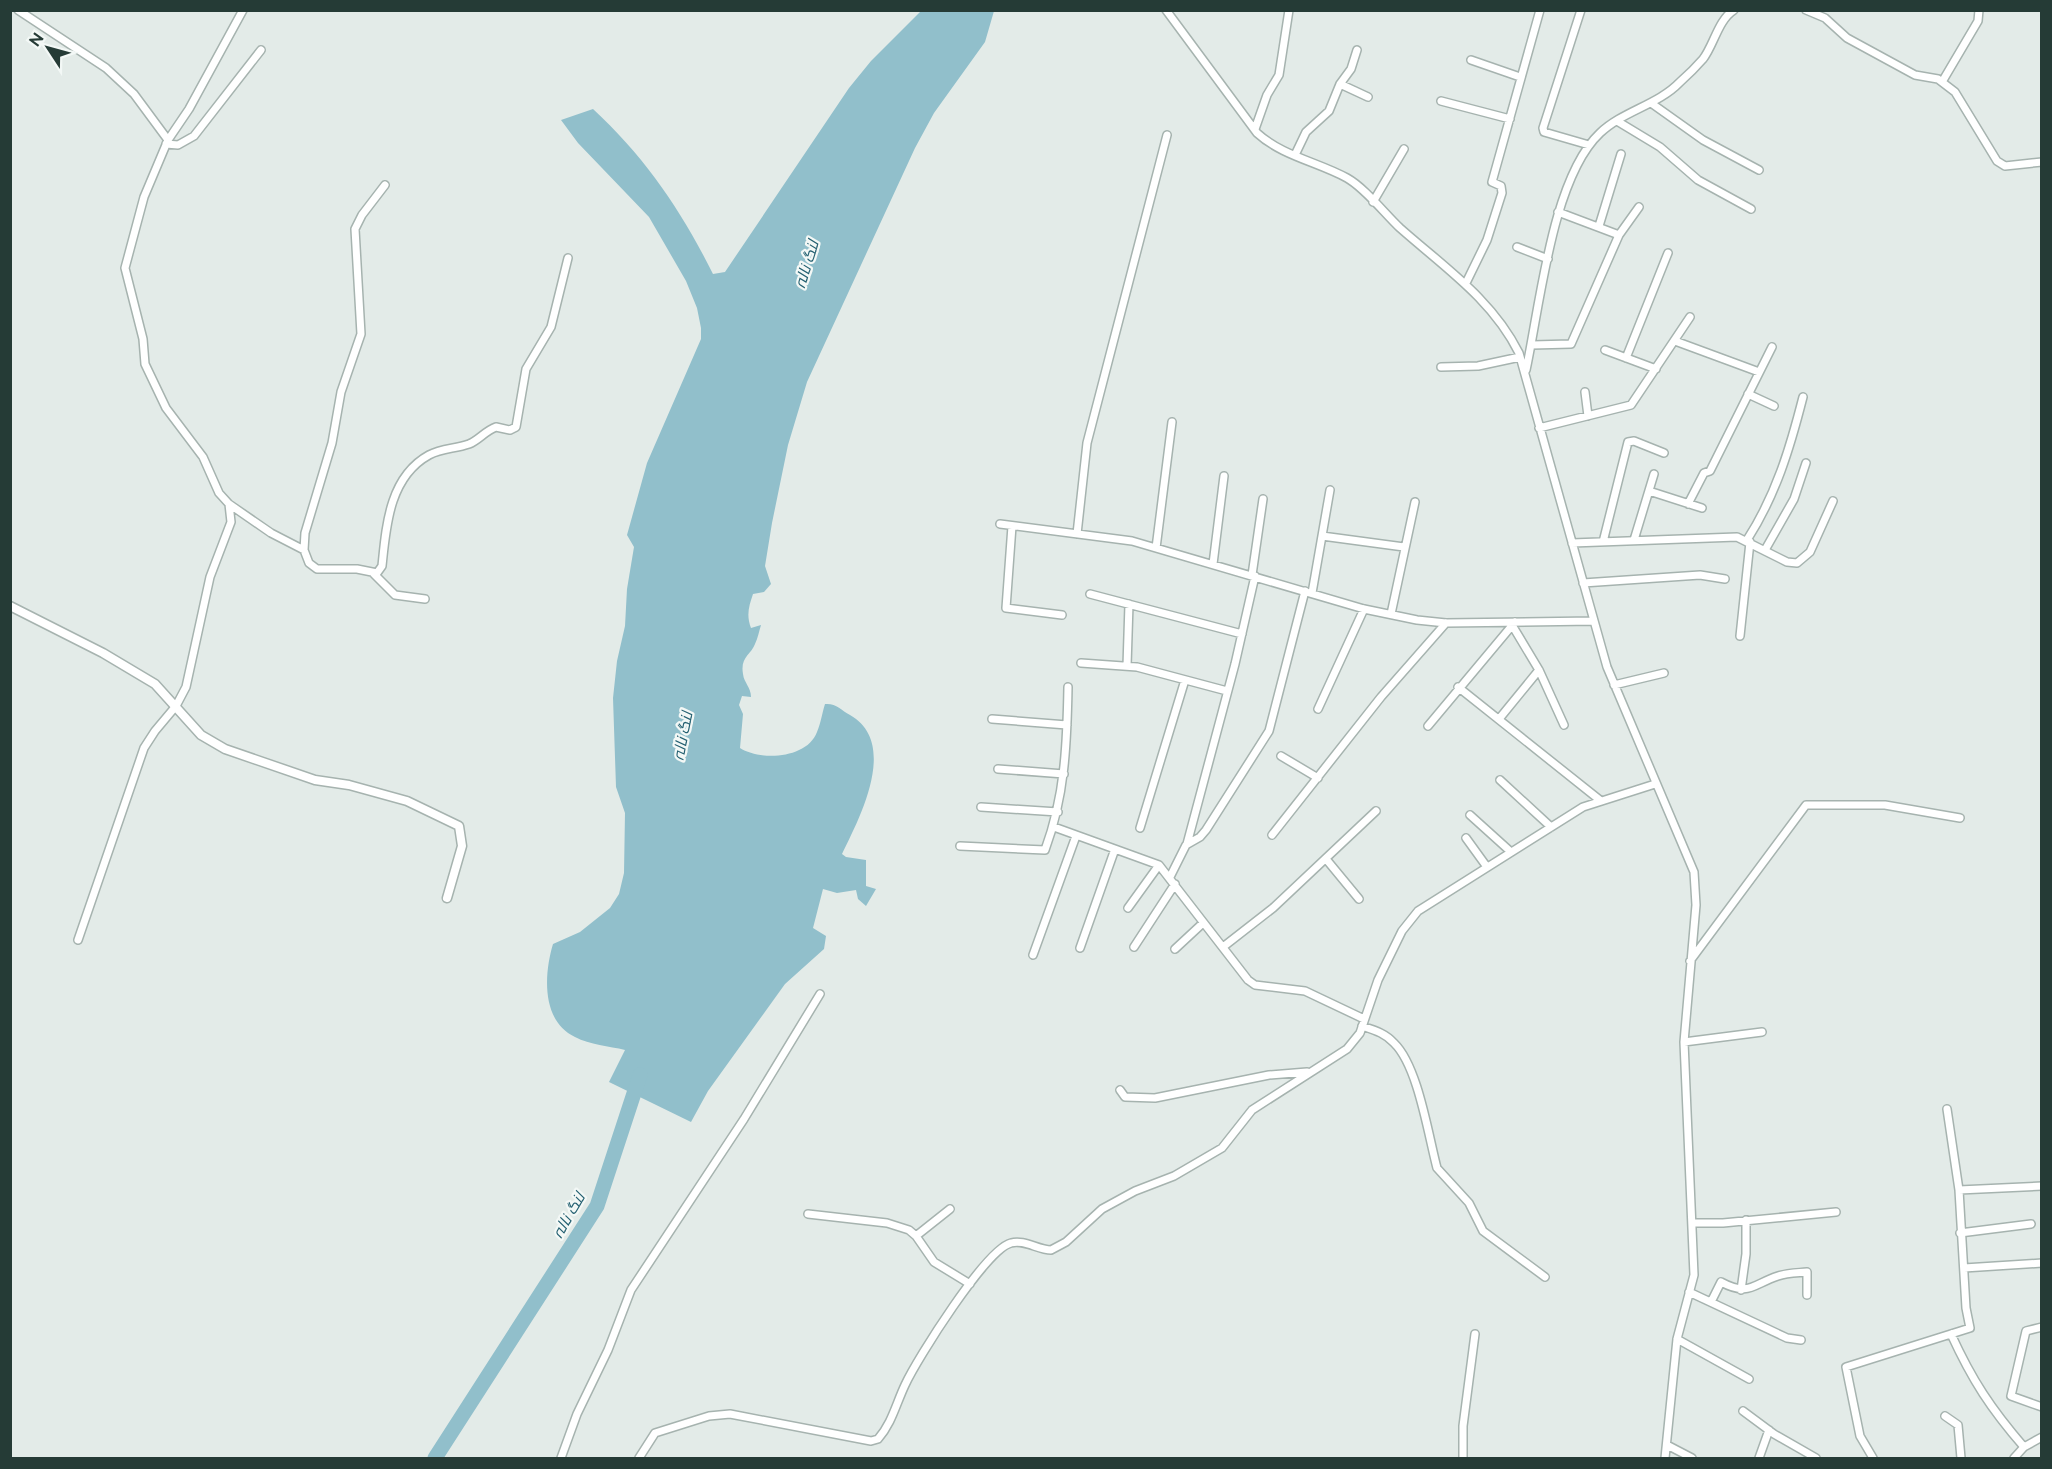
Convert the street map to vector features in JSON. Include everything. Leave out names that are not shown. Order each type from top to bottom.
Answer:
[{"type":"street","points":[[18,10],[106,68],[134,94],[167,142]]},
{"type":"street","points":[[243,10],[189,108],[167,142],[144,197],[125,268],[143,339],[145,364],[166,408],[203,457],[219,493],[229,504],[271,533],[304,550]]},
{"type":"street","points":[[1166,10],[1254,129],[1271,145],[1349,179],[1480,296],[1509,333],[1520,357],[1614,686],[1694,872],[1696,905],[1684,1042],[1687,1130],[1694,1223],[1694,1275],[1677,1339],[1665,1458]]},
{"type":"street","points":[[1254,129],[1268,94],[1279,75],[1289,10]]},
{"type":"street","points":[[1466,284],[1487,240],[1502,194],[1501,186],[1492,182],[1540,10]]},
{"type":"street","points":[[1581,10],[1543,128],[1544,132],[1589,145]]},
{"type":"street","points":[[1525,373],[1558,212],[1589,145],[1600,132],[1651,103],[1678,84],[1702,60],[1727,13],[1734,10]]},
{"type":"street","points":[[1806,10],[1825,18],[1847,38],[1915,75],[1942,82],[1955,92],[1997,161],[2005,166],[2042,162]]},
{"type":"street","points":[[1942,82],[1978,21],[1979,10]]},
{"type":"street","points":[[167,142],[186,142],[200,130],[261,50]]},
{"type":"street","points":[[1295,155],[1306,132],[1329,111],[1340,84],[1351,69],[1357,50]]},
{"type":"street","points":[[1471,60],[1520,77]]},
{"type":"street","points":[[1340,84],[1368,97]]},
{"type":"street","points":[[1441,101],[1510,119]]},
{"type":"street","points":[[1651,103],[1703,140],[1759,170]]},
{"type":"street","points":[[1617,121],[1653,142],[1698,180],[1751,208]]},
{"type":"street","points":[[1077,534],[1087,442],[1167,135]]},
{"type":"street","points":[[1373,202],[1404,149]]},
{"type":"street","points":[[1599,226],[1621,154]]},
{"type":"street","points":[[385,185],[362,215],[355,229],[361,334],[341,392],[332,443],[307,527],[304,550],[309,563],[317,570],[357,568],[374,574],[394,595],[425,599]]},
{"type":"street","points":[[1532,345],[1570,345],[1619,235],[1639,207]]},
{"type":"street","points":[[1558,212],[1619,235]]},
{"type":"street","points":[[1517,247],[1548,258]]},
{"type":"street","points":[[1626,358],[1668,253]]},
{"type":"street","points":[[374,574],[382,566],[383,539],[389,512],[409,473],[426,457],[444,448],[468,444],[496,427],[510,430],[516,427],[526,369],[551,327],[568,258]]},
{"type":"street","points":[[1539,428],[1631,405],[1690,317]]},
{"type":"street","points":[[1675,340],[1759,372]]},
{"type":"street","points":[[1688,504],[1704,473],[1710,471],[1772,347]]},
{"type":"street","points":[[1605,350],[1656,369]]},
{"type":"street","points":[[1441,367],[1478,366],[1520,357]]},
{"type":"street","points":[[1585,392],[1588,416]]},
{"type":"street","points":[[1748,394],[1774,406]]},
{"type":"street","points":[[1740,636],[1748,541],[1772,495],[1790,451],[1803,397]]},
{"type":"street","points":[[1156,548],[1172,422]]},
{"type":"street","points":[[1603,542],[1628,442],[1634,441],[1664,453]]},
{"type":"street","points":[[1764,550],[1789,511],[1806,463]]},
{"type":"street","points":[[1634,540],[1654,474]]},
{"type":"street","points":[[1213,564],[1224,476]]},
{"type":"street","points":[[1186,845],[1200,837],[1206,830],[1269,731],[1308,592],[1322,536],[1330,490]]},
{"type":"street","points":[[1649,491],[1702,508]]},
{"type":"street","points":[[1170,877],[1186,845],[1242,634],[1254,576],[1263,499]]},
{"type":"street","points":[[1572,543],[1737,537],[1787,562],[1797,563],[1810,552],[1833,501]]},
{"type":"street","points":[[1391,614],[1415,502]]},
{"type":"street","points":[[78,940],[144,748],[176,706],[190,676],[210,577],[231,527],[229,504]]},
{"type":"street","points":[[1000,524],[1132,541],[1364,609],[1446,623],[1514,624],[1594,621]]},
{"type":"street","points":[[1012,526],[1006,608],[1062,615]]},
{"type":"street","points":[[1322,536],[1404,547]]},
{"type":"street","points":[[1583,583],[1701,575],[1725,579]]},
{"type":"street","points":[[1090,594],[1242,634]]},
{"type":"street","points":[[1128,666],[1129,604]]},
{"type":"street","points":[[10,606],[155,684],[201,735],[225,749],[315,780],[350,785],[407,801],[459,826],[462,846],[447,898]]},
{"type":"street","points":[[1318,709],[1364,609]]},
{"type":"street","points":[[1272,835],[1381,697],[1446,623]]},
{"type":"street","points":[[1514,624],[1539,670],[1564,725]]},
{"type":"street","points":[[1428,726],[1458,687],[1514,624]]},
{"type":"street","points":[[1081,663],[1128,666],[1227,691]]},
{"type":"street","points":[[1499,719],[1539,670]]},
{"type":"street","points":[[1614,686],[1664,673]]},
{"type":"street","points":[[1140,828],[1185,680]]},
{"type":"street","points":[[960,846],[1045,850],[1058,812],[1064,774],[1068,687]]},
{"type":"street","points":[[1458,687],[1601,801]]},
{"type":"street","points":[[992,719],[1067,725]]},
{"type":"street","points":[[1281,756],[1318,778]]},
{"type":"street","points":[[998,769],[1064,774]]},
{"type":"street","points":[[1500,780],[1551,827]]},
{"type":"street","points":[[639,1458],[655,1433],[718,1414],[730,1414],[871,1441],[879,1439],[894,1413],[906,1383],[970,1284],[1000,1249],[1009,1243],[1052,1250],[1066,1242],[1102,1209],[1135,1191],[1174,1176],[1228,1142],[1239,1123],[1252,1110],[1347,1049],[1363,1022],[1378,980],[1402,931],[1418,911],[1583,807],[1655,784]]},
{"type":"street","points":[[1690,961],[1806,805],[1885,805],[1960,818]]},
{"type":"street","points":[[981,807],[1058,812]]},
{"type":"street","points":[[1223,947],[1251,928],[1376,811]]},
{"type":"street","points":[[1470,815],[1510,852]]},
{"type":"street","points":[[1053,827],[1159,865],[1248,980],[1255,985],[1305,991],[1363,1022],[1392,1041],[1410,1064],[1437,1168],[1469,1203],[1483,1232],[1545,1277]]},
{"type":"street","points":[[1033,955],[1076,836]]},
{"type":"street","points":[[1466,838],[1487,867]]},
{"type":"street","points":[[1080,948],[1115,849]]},
{"type":"street","points":[[1326,859],[1359,899]]},
{"type":"street","points":[[1128,908],[1159,865]]},
{"type":"street","points":[[1134,947],[1175,884]]},
{"type":"street","points":[[1176,949],[1203,923]]},
{"type":"street","points":[[561,1458],[577,1414],[608,1350],[631,1290],[744,1119],[820,994]]},
{"type":"street","points":[[1684,1042],[1762,1032]]},
{"type":"street","points":[[1119,1090],[1125,1097],[1155,1098],[1269,1075],[1310,1071]]},
{"type":"street","points":[[1873,1458],[1860,1436],[1846,1367],[1970,1328],[1960,1233],[1959,1190],[1947,1108]]},
{"type":"street","points":[[1959,1190],[2042,1186]]},
{"type":"street","points":[[916,1236],[950,1209]]},
{"type":"street","points":[[1694,1223],[1836,1212]]},
{"type":"street","points":[[808,1214],[887,1222],[916,1236],[934,1262],[970,1284]]},
{"type":"street","points":[[1741,1290],[1746,1254],[1746,1220]]},
{"type":"street","points":[[1960,1233],[2031,1224]]},
{"type":"street","points":[[1964,1269],[2042,1263]]},
{"type":"street","points":[[1710,1302],[1721,1282],[1741,1290],[1750,1290],[1777,1276],[1807,1272],[1808,1295]]},
{"type":"street","points":[[1689,1292],[1787,1338],[1801,1340]]},
{"type":"street","points":[[2042,1327],[2026,1331],[2011,1396],[2042,1407]]},
{"type":"street","points":[[1463,1458],[1462,1426],[1475,1334]]},
{"type":"street","points":[[1951,1334],[1973,1381],[1996,1415],[2024,1447]]},
{"type":"street","points":[[1677,1339],[1749,1379]]},
{"type":"street","points":[[1743,1411],[1769,1430],[1816,1458]]},
{"type":"street","points":[[1945,1416],[1958,1425],[1961,1458]]},
{"type":"street","points":[[1759,1458],[1769,1430]]},
{"type":"street","points":[[2014,1458],[2024,1447],[2042,1437]]},
{"type":"street","points":[[1667,1445],[1692,1458]]},
{"type":"water","points":[[921,11],[994,11],[985,42],[934,113],[915,148],[807,382],[788,445],[772,523],[765,566],[771,584],[764,592],[753,594],[749,607],[751,628],[761,625],[755,644],[744,660],[742,668],[751,697],[742,696],[739,705],[743,714],[740,748],[759,755],[782,755],[804,748],[817,732],[825,704],[838,707],[864,727],[872,743],[874,762],[871,781],[858,821],[842,854],[846,857],[866,860],[866,886],[876,889],[866,906],[858,899],[856,890],[837,893],[823,889],[813,928],[826,936],[824,949],[785,984],[708,1091],[691,1122],[609,1082],[625,1050],[587,1042],[564,1030],[556,1020],[548,996],[548,969],[553,944],[580,932],[610,908],[619,894],[624,873],[625,813],[616,787],[613,698],[617,661],[625,626],[627,589],[634,547],[627,535],[647,463],[701,339],[697,308],[686,281],[649,217],[578,143],[561,120],[593,109],[629,146],[675,206],[713,274],[725,272],[849,88],[871,61]]},
{"type":"waterway","name":"لنگ نالہ","points":[[435,1458],[597,1206],[640,1075]]}]
